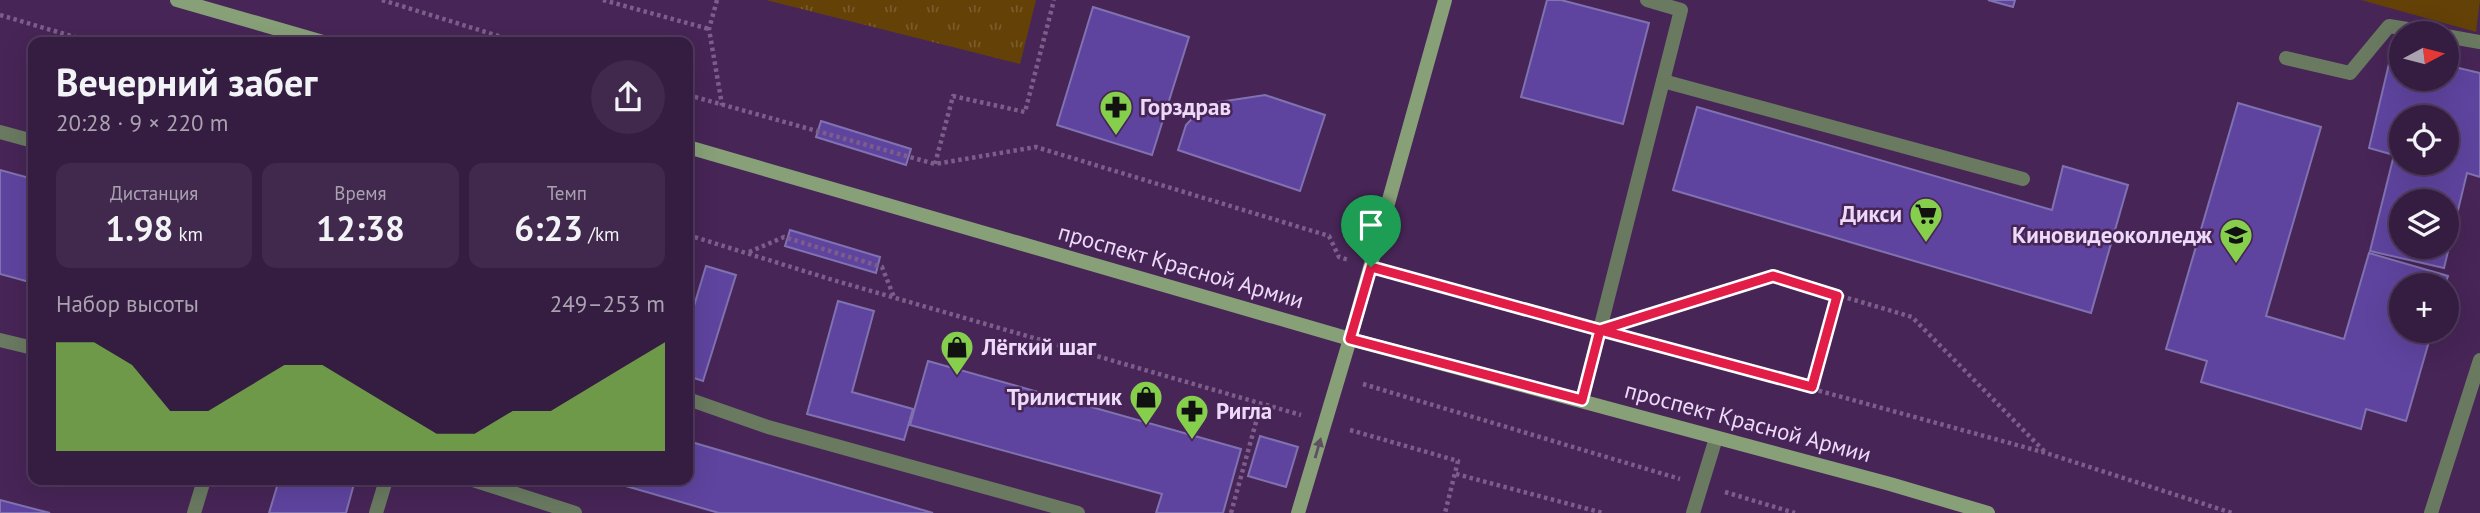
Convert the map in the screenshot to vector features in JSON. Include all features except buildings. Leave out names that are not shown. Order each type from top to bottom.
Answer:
[{"type":"main road","points":[[1298,513],[1371,267],[1445,0]]},
{"type":"main road","points":[[187,1],[306,37]]},
{"type":"main road","name":"проспект Красной Армии","points":[[693,148],[1350,339],[1582,400],[1988,513]]},
{"type":"street","points":[[1582,400],[1681,10],[1647,0]]},
{"type":"street","points":[[2286,58],[2350,73],[2389,26]]},
{"type":"street","points":[[2459,38],[2480,41]]},
{"type":"street","points":[[1663,81],[2023,179]]},
{"type":"street","points":[[0,132],[28,140]]},
{"type":"street","points":[[0,340],[28,347]]},
{"type":"street","points":[[2431,513],[2480,360]]},
{"type":"street","points":[[693,401],[768,427],[1078,513]]},
{"type":"street","points":[[1693,513],[1716,438]]},
{"type":"street","points":[[194,513],[202,485]]},
{"type":"street","points":[[376,513],[384,485]]},
{"type":"street","points":[[488,485],[575,513]]},
{"type":"path","points":[[382,0],[502,37]]},
{"type":"path","points":[[603,0],[709,29]]},
{"type":"path","points":[[717,0],[709,29],[722,105]]},
{"type":"path","points":[[935,164],[953,96],[1025,112],[1054,0]]},
{"type":"path","points":[[0,15],[75,37]]},
{"type":"path","points":[[693,96],[935,164],[1036,147],[1329,236],[1339,257],[1371,267],[2046,453],[2232,513]]},
{"type":"path","points":[[693,236],[894,298],[1458,461],[1446,513]]},
{"type":"path","points":[[748,252],[784,237],[881,267],[894,298]]},
{"type":"path","points":[[1600,330],[1773,276],[1912,317],[2046,453]]},
{"type":"path","points":[[1812,387],[1837,296]]},
{"type":"path","points":[[1339,376],[1794,513]]},
{"type":"path","points":[[1231,513],[1261,404]]},
{"type":"path","points":[[1456,474],[1603,513]]},
{"type":"green space","points":[[766,0],[1036,0],[1020,64]]},
{"type":"green space","points":[[2361,0],[2480,0],[2476,32],[2459,27],[2459,21],[2436,21]]},
{"type":"place","name":"Горздрав","points":[[1116,137]]},
{"type":"place","name":"Дикси","points":[[1926,244]]},
{"type":"place","name":"Киновидеоколледж","points":[[2236,265]]},
{"type":"place","name":"Лёгкий шаг","points":[[957,377]]},
{"type":"place","name":"Трилистник","points":[[1146,427]]},
{"type":"place","name":"Ригла","points":[[1192,441]]},
{"type":"route","points":[[1371,267],[1350,339],[1582,400],[1600,330],[1812,387],[1837,296],[1773,276],[1600,330],[1371,267]]}]
